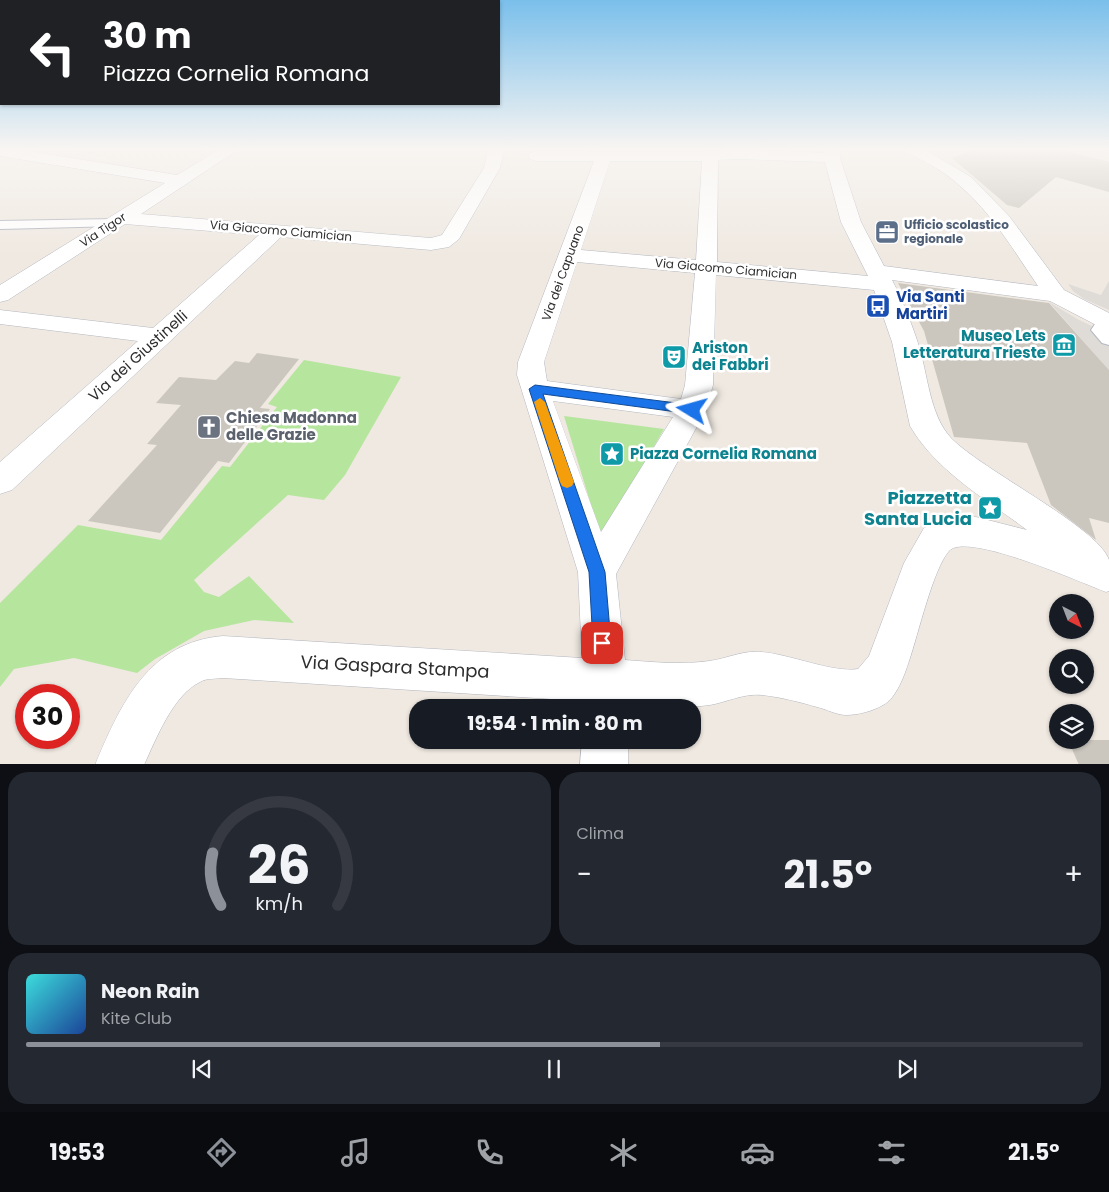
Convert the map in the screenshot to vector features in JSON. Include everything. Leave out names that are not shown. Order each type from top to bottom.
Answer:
[{"type":"street","name":"Via Tigor","points":[[0,295],[174,185]]},
{"type":"street","name":"Via Giacomo Ciamician","points":[[117,221],[276,231],[431,244],[442,243],[448,239],[482,185]]},
{"type":"street","name":"Via dei Capuano","points":[[535,389],[531,362],[594,185]]},
{"type":"street","points":[[597,572],[692,410],[699,385],[709,185]]},
{"type":"street","points":[[841,185],[851,222],[879,277],[905,342],[925,426],[941,447],[962,465],[1066,539],[1108,578]]},
{"type":"street","points":[[968,185],[996,214],[1056,296],[1107,330]]},
{"type":"street","points":[[0,225],[117,221]]},
{"type":"street","name":"Via dei Giustinelli","points":[[0,481],[276,231]]},
{"type":"street","name":"Via Giacomo Ciamician","points":[[570,255],[706,267],[879,277],[1056,296]]},
{"type":"street","points":[[0,318],[159,336]]},
{"type":"street","points":[[604,693],[597,572],[535,389],[692,410]]},
{"type":"street","name":"Via Gaspara Stampa","points":[[119,764],[155,696],[169,680],[186,666],[205,659],[223,657],[604,693],[677,684],[710,683],[736,676],[760,673],[810,683],[846,693],[870,689],[886,670],[922,563],[937,539],[951,532],[972,531],[1047,551],[1108,578]]},
{"type":"street","points":[[604,749],[604,764]]},
{"type":"green space","points":[[304,360],[401,377],[345,475],[324,500],[288,495],[194,580],[204,592],[219,597],[249,576],[294,623],[254,620],[204,631],[155,659],[137,673],[74,658],[14,669],[0,687],[0,603],[78,525],[161,540],[222,466],[230,467],[277,407],[268,404]]},
{"type":"green space","points":[[564,416],[664,429],[601,538]]},
{"type":"shaded area","points":[[1109,281],[1109,310],[1084,299],[1073,291],[1068,284],[1101,295]]},
{"type":"shaded area","points":[[1049,302],[1079,320],[1109,334],[1109,370]]},
{"type":"building","points":[[983,185],[1047,185],[1019,208],[1007,205]]},
{"type":"building","points":[[1083,185],[1109,185],[1109,192]]},
{"type":"building","points":[[898,283],[1049,303],[1109,370],[1109,523],[1089,518],[1096,540],[1051,505],[1027,443],[954,437],[924,331]]},
{"type":"building","name":"Chiesa Madonna delle Grazie","points":[[257,353],[299,359],[260,408],[270,409],[229,463],[218,461],[160,533],[88,521],[157,445],[147,444],[181,405],[156,403],[179,377],[216,380],[235,361],[249,363]]},
{"type":"building","points":[[1094,740],[1109,740],[1109,764],[1079,764],[1072,749],[1094,749]]},
{"type":"slow traffic","points":[[540,402],[567,482]]},
{"type":"place","name":"Ufficio scolastico regionale","points":[[887,232]]},
{"type":"place","name":"Via Santi Martiri","points":[[878,306]]},
{"type":"place","name":"Museo Lets Letteratura Trieste","points":[[1064,345]]},
{"type":"place","name":"Ariston dei Fabbri","points":[[674,357]]},
{"type":"place","name":"Chiesa Madonna delle Grazie","points":[[209,427]]},
{"type":"place","name":"Piazza Cornelia Romana","points":[[612,454]]},
{"type":"place","name":"Piazzetta Santa Lucia","points":[[990,508]]},
{"type":"route","points":[[602,643],[597,572],[535,389],[692,410]]}]
